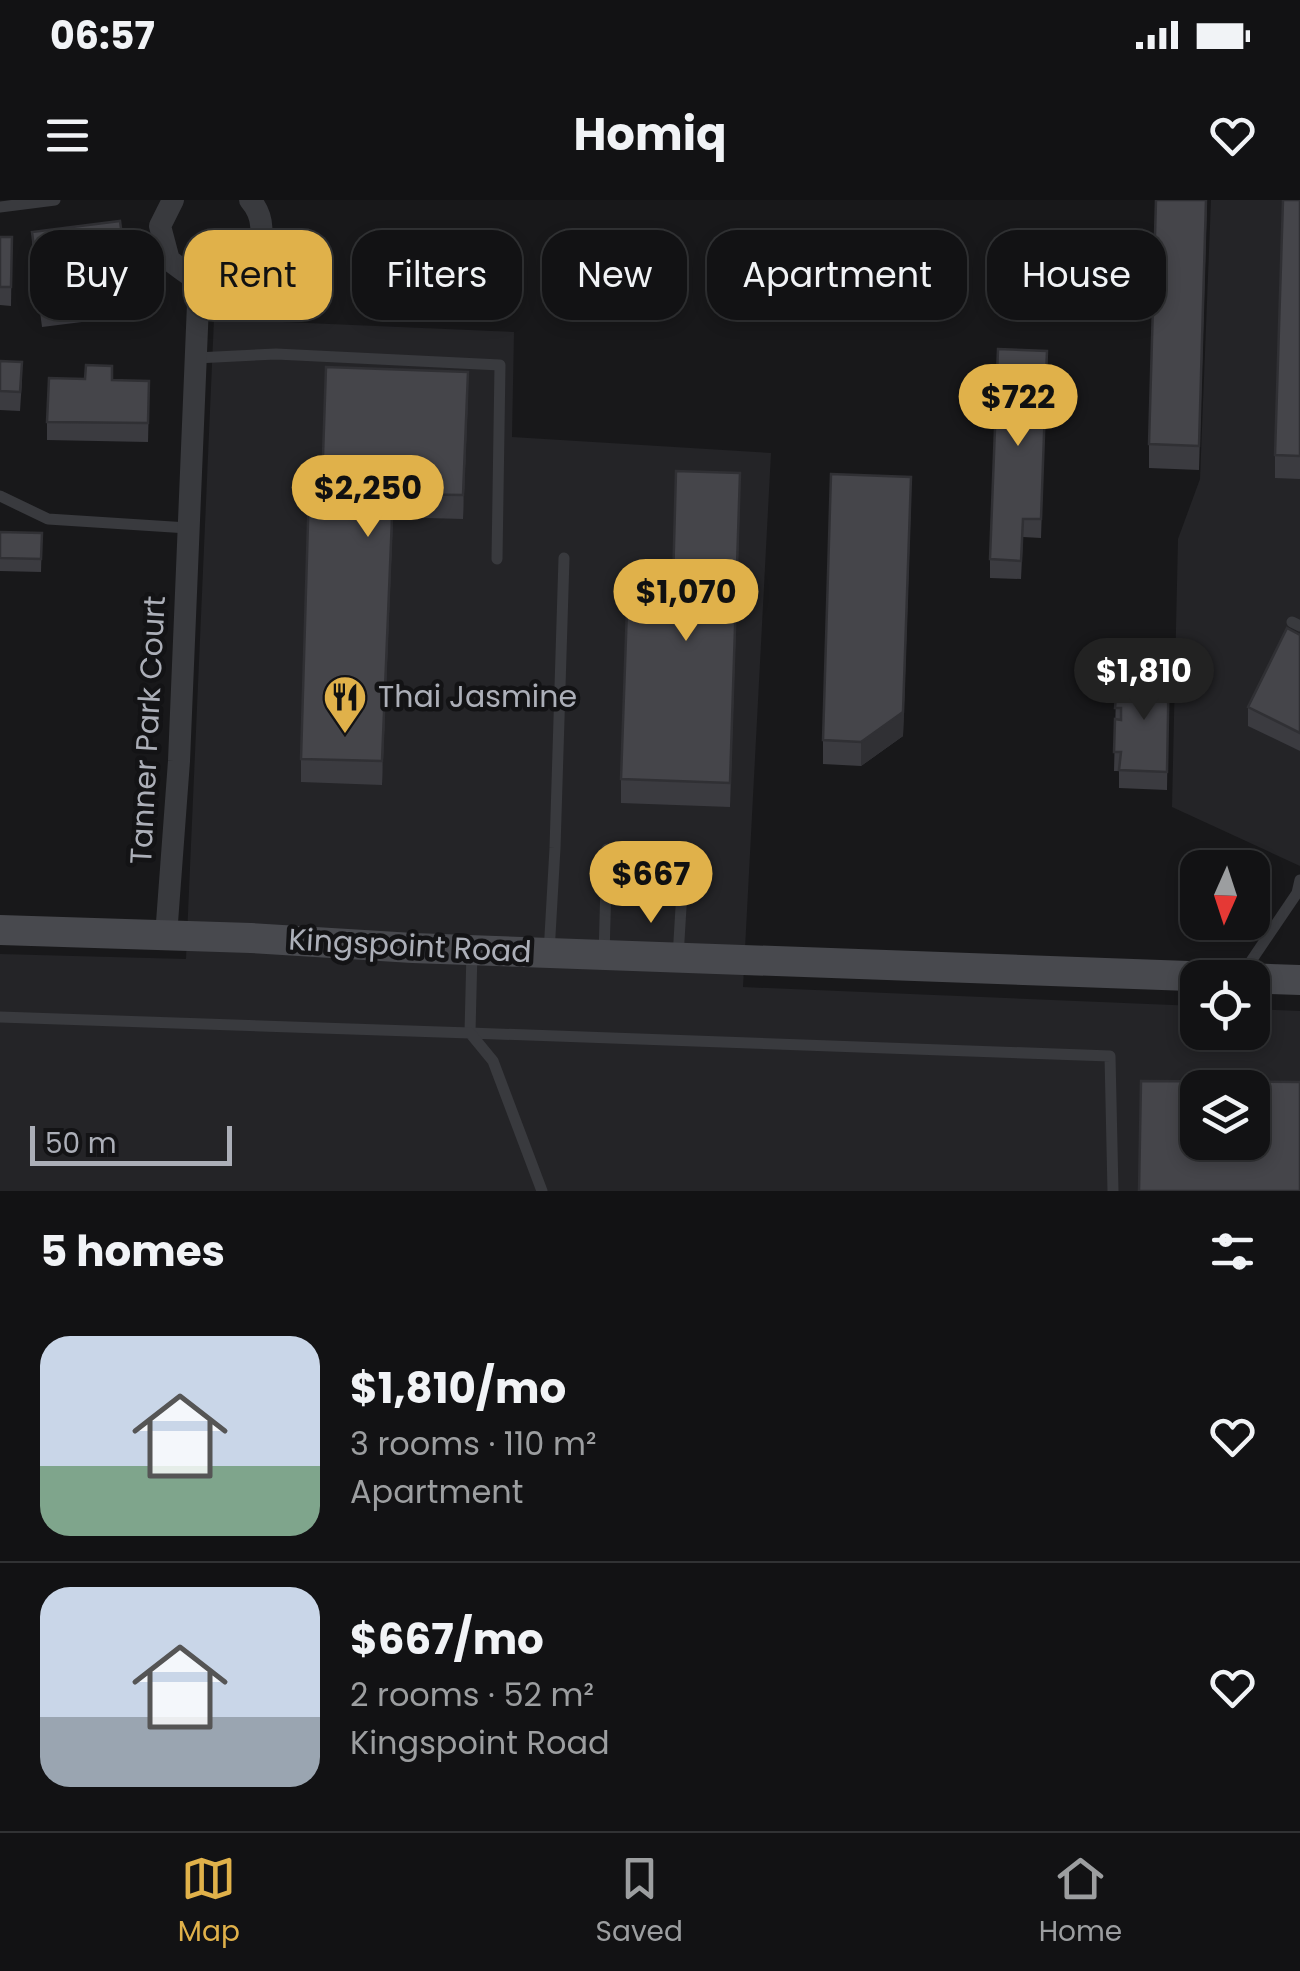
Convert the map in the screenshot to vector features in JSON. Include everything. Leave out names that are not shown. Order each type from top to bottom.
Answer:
[{"type":"street","points":[[173,200],[160,226],[169,260],[184,270]]},
{"type":"street","points":[[250,200],[256,207],[262,230]]},
{"type":"street","name":"Tanner Park Court","points":[[166,936],[179,761],[198,320]]},
{"type":"street","name":"Kingspoint Road","points":[[0,930],[251,938],[472,951],[1180,974]]},
{"type":"street","name":"Kingspoint Road","points":[[1270,978],[1300,980]]},
{"type":"lane","points":[[0,207],[55,200]]},
{"type":"lane","points":[[196,358],[276,354],[500,365],[497,559]]},
{"type":"lane","points":[[0,496],[48,519],[188,528]]},
{"type":"lane","points":[[548,953],[564,558]]},
{"type":"lane","points":[[604,955],[607,850]]},
{"type":"lane","points":[[678,958],[684,858]]},
{"type":"lane","points":[[1252,960],[1297,893],[1300,880]]},
{"type":"lane","points":[[472,951],[470,1033],[493,1062],[542,1191]]},
{"type":"lane","points":[[0,1018],[1110,1056],[1114,1191]]},
{"type":"shaded area","points":[[1211,200],[1300,200],[1300,866],[1172,807],[1178,539],[1200,479]]},
{"type":"shaded area","points":[[214,320],[514,332],[512,437],[771,453],[743,987],[1180,1005],[1180,1050],[1270,1050],[1270,1010],[1300,1011],[1300,1191],[0,1191],[0,954],[186,959]]},
{"type":"building","points":[[1156,200],[1206,200],[1199,446],[1149,444],[1153,320],[1166,320],[1166,230],[1155,230]]},
{"type":"building","points":[[1283,200],[1300,200],[1300,456],[1275,455]]},
{"type":"building","points":[[120,221],[121,230],[48,230]]},
{"type":"building","points":[[0,237],[12,237],[11,287],[0,287]]},
{"type":"building","points":[[998,349],[1047,351],[1041,519],[1023,519],[1021,561],[990,559]]},
{"type":"building","points":[[0,361],[22,362],[20,392],[0,391]]},
{"type":"building","points":[[86,365],[112,366],[112,380],[149,381],[148,423],[47,422],[49,378],[85,379]]},
{"type":"building","points":[[326,367],[468,372],[463,495],[393,494],[382,761],[301,759],[309,488],[360,492],[322,485]]},
{"type":"building","points":[[676,471],[740,473],[730,783],[621,779],[628,580],[673,582]]},
{"type":"building","points":[[831,474],[911,477],[903,712],[861,742],[823,740]]},
{"type":"building","points":[[0,532],[42,533],[41,559],[0,558]]},
{"type":"building","points":[[1287,628],[1300,635],[1300,733],[1248,707]]},
{"type":"building","points":[[1169,659],[1167,772],[1119,770],[1121,752],[1114,752],[1115,719],[1121,720],[1121,708],[1115,708],[1116,695]]},
{"type":"building","points":[[1141,1081],[1180,1081],[1180,1160],[1270,1160],[1270,1082],[1300,1082],[1300,1191],[1139,1191]]},
{"type":"place","name":"Thai Jasmine","points":[[345,735]]}]
